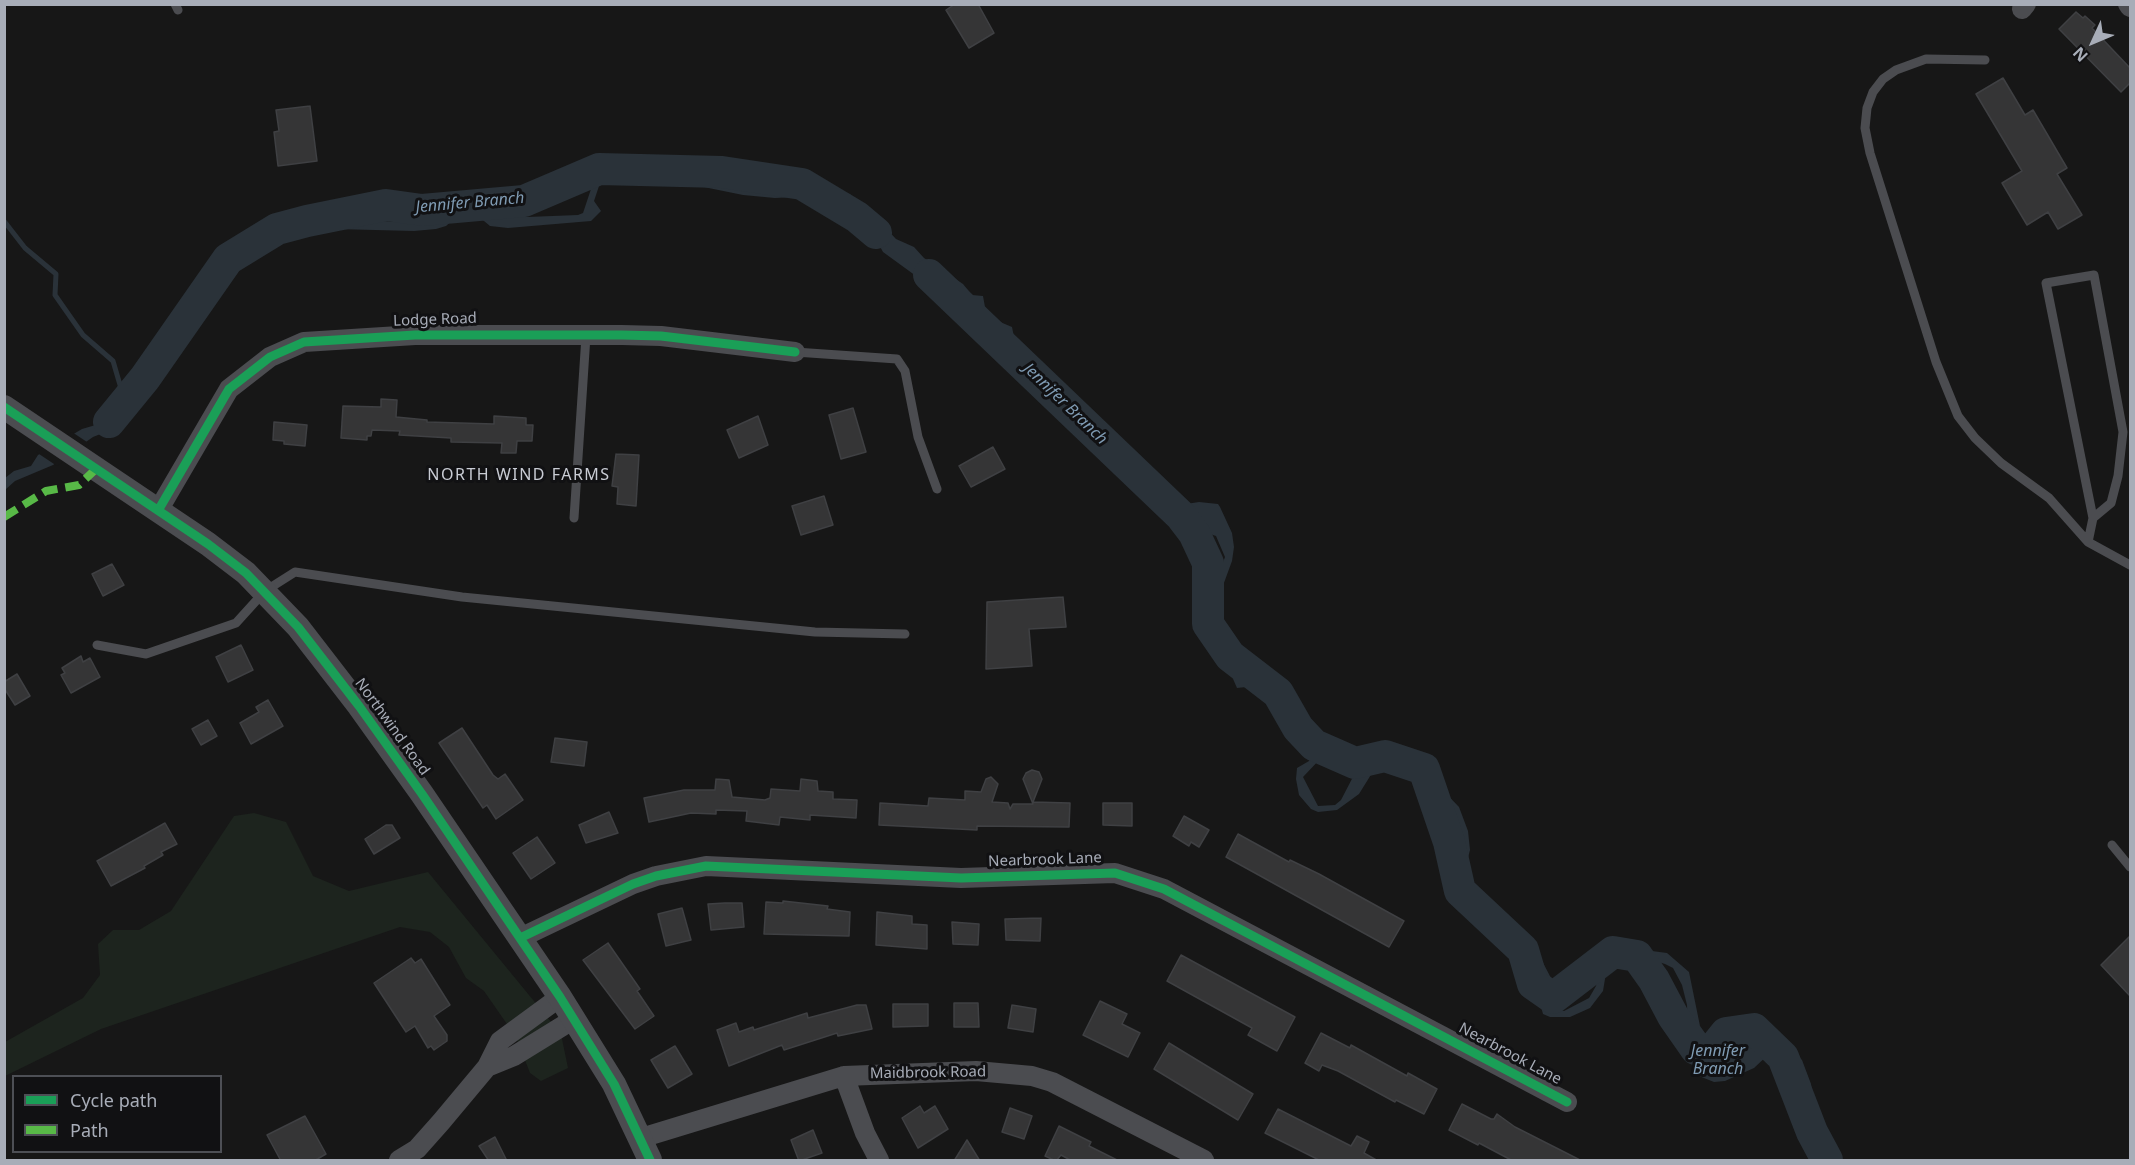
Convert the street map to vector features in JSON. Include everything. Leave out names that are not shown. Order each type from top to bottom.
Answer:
[{"type":"street","name":"Lodge Road","points":[[159,509],[229,389],[270,357],[304,342],[426,335],[661,336],[795,352]]},
{"type":"street","name":"Northwind Road","points":[[4,407],[159,509],[229,560],[265,591],[315,647],[560,997],[614,1084],[650,1161]]},
{"type":"street","name":"Nearbrook Lane","points":[[520,938],[633,884],[656,876],[706,866],[961,878],[1114,873],[1164,888],[1567,1102]]},
{"type":"street","points":[[399,1161],[417,1149],[487,1067],[500,1041],[560,997]]},
{"type":"street","points":[[487,1067],[514,1056],[574,1019]]},
{"type":"street","name":"Maidbrook Road","points":[[641,1138],[844,1076],[976,1071],[1032,1076],[1052,1082],[1204,1161]]},
{"type":"street","points":[[844,1076],[865,1133],[879,1161]]},
{"type":"lane","points":[[1985,60],[1926,59],[1896,70],[1883,79],[1873,92],[1867,108],[1865,128],[1870,153],[1936,362],[1958,416],[1975,438],[2001,463],[2049,498],[2088,542],[2130,565]]},
{"type":"lane","points":[[2088,542],[2093,518],[2046,283],[2094,274],[2123,432],[2118,476],[2111,502],[2093,518]]},
{"type":"lane","points":[[574,518],[586,336]]},
{"type":"lane","points":[[795,352],[897,359],[905,372],[918,437],[937,489]]},
{"type":"lane","points":[[97,645],[146,654],[236,623],[265,591],[295,572],[462,597],[815,632],[905,634]]},
{"type":"lane","points":[[2112,845],[2130,867]]},
{"type":"shaded area","points":[[254,813],[286,822],[313,876],[349,891],[428,872],[561,1034],[568,1068],[541,1081],[530,1073],[516,1037],[484,991],[466,978],[449,947],[430,932],[400,927],[101,1029],[5,1076],[5,1042],[83,998],[100,975],[98,944],[113,930],[139,930],[171,911],[234,816]]},
{"type":"water","name":"Jennifer Branch","points":[[642,162],[704,182],[722,182],[755,189],[792,181],[850,194],[866,213],[882,224],[896,239],[914,247],[924,258],[963,284],[972,295],[983,296],[985,307],[993,319],[1012,327],[1016,347],[1034,359],[1052,381],[1071,397],[1078,399],[1102,434],[1128,461],[1137,481],[1155,498],[1180,509],[1186,504],[1199,502],[1218,504],[1220,507],[1232,533],[1234,547],[1232,561],[1210,621],[1212,643],[1224,653],[1254,667],[1283,687],[1317,726],[1323,739],[1322,757],[1303,777],[1318,806],[1335,805],[1341,800],[1355,773],[1366,762],[1421,752],[1428,759],[1429,773],[1435,782],[1459,807],[1468,831],[1470,850],[1462,881],[1463,893],[1540,957],[1552,980],[1546,1002],[1548,1008],[1564,1011],[1589,998],[1596,986],[1599,968],[1612,953],[1629,948],[1667,953],[1689,972],[1700,1026],[1705,1033],[1732,1042],[1754,1038],[1775,1041],[1791,1049],[1802,1060],[1811,1084],[1816,1121],[1835,1160],[1821,1160],[1802,1111],[1798,1073],[1779,1053],[1770,1053],[1754,1068],[1725,1081],[1714,1082],[1699,1076],[1688,1040],[1687,1005],[1682,985],[1673,968],[1665,964],[1635,955],[1618,955],[1608,961],[1603,991],[1590,1008],[1570,1017],[1550,1017],[1543,1014],[1540,1003],[1542,978],[1535,957],[1473,912],[1459,907],[1455,884],[1462,845],[1456,816],[1449,808],[1435,803],[1426,783],[1397,761],[1377,765],[1359,794],[1337,810],[1318,812],[1311,809],[1299,795],[1296,779],[1297,768],[1309,761],[1316,744],[1317,736],[1313,725],[1274,687],[1264,685],[1237,688],[1227,665],[1207,646],[1203,621],[1205,609],[1225,557],[1216,536],[1207,533],[1180,514],[1156,507],[1142,499],[1116,472],[1063,404],[1041,388],[1022,363],[1009,354],[977,319],[953,297],[916,276],[883,252],[875,237],[855,224],[831,200],[813,196],[775,198],[743,195],[625,171],[613,174],[600,183],[594,201],[601,211],[591,221],[508,228],[490,226],[478,216],[466,216],[456,217],[446,226],[436,229],[414,231],[296,228],[274,248],[220,265],[203,294],[191,330],[151,385],[113,429],[93,437],[53,465],[15,481],[5,490],[5,478],[14,471],[31,466],[38,455],[82,429],[99,424],[111,415],[124,396],[140,385],[185,329],[195,294],[218,260],[242,242],[294,223],[330,217],[412,221],[434,211],[471,206],[527,217],[578,215],[583,213],[592,186],[603,174],[627,164]]},
{"type":"pier","points":[[72,432],[90,444],[57,466],[36,452]]},
{"type":"building","points":[[955,4],[978,4],[994,33],[969,48],[946,10]]},
{"type":"building","points":[[2076,12],[2095,25],[2092,28],[2130,68],[2130,83],[2121,92],[2059,29]]},
{"type":"building","points":[[2003,78],[2025,115],[2033,110],[2067,168],[2057,174],[2082,215],[2058,229],[2048,212],[2027,225],[2002,183],[2022,171],[1976,94]]},
{"type":"building","points":[[310,106],[317,161],[278,166],[274,132],[279,131],[276,110]]},
{"type":"building","points":[[381,399],[397,400],[396,417],[427,420],[427,422],[494,424],[494,416],[526,418],[526,425],[533,425],[532,441],[517,441],[516,453],[501,453],[502,443],[451,442],[451,438],[399,435],[400,431],[372,430],[367,440],[341,438],[343,406],[381,407]]},
{"type":"building","points":[[853,408],[866,452],[841,459],[829,415]]},
{"type":"building","points":[[758,416],[768,445],[739,458],[727,430]]},
{"type":"building","points":[[274,422],[307,425],[305,446],[284,444],[284,441],[273,440]]},
{"type":"building","points":[[993,447],[1005,469],[971,487],[959,466]]},
{"type":"building","points":[[616,454],[639,455],[636,506],[617,504],[618,487],[612,486]]},
{"type":"building","points":[[824,496],[833,525],[801,535],[792,506]]},
{"type":"building","points":[[112,564],[124,585],[103,596],[92,574]]},
{"type":"building","points":[[1063,597],[1066,627],[1029,629],[1032,666],[986,669],[987,602]]},
{"type":"building","points":[[241,645],[253,670],[228,682],[216,657]]},
{"type":"building","points":[[81,656],[83,662],[90,658],[100,677],[71,693],[61,675],[65,673],[62,668]]},
{"type":"building","points":[[17,674],[30,696],[15,705],[4,688],[4,682]]},
{"type":"building","points":[[268,700],[283,726],[251,744],[240,723],[259,712],[256,707]]},
{"type":"building","points":[[208,720],[217,736],[201,745],[192,729]]},
{"type":"building","points":[[462,728],[493,775],[498,779],[505,774],[523,800],[496,819],[487,805],[483,808],[439,743]]},
{"type":"building","points":[[555,738],[587,742],[584,766],[551,762]]},
{"type":"building","points":[[1032,770],[1039,772],[1042,779],[1033,802],[1070,803],[1069,827],[977,826],[977,830],[879,825],[880,803],[928,806],[929,798],[965,800],[965,791],[981,792],[986,779],[991,777],[998,784],[992,802],[1008,803],[1010,809],[1013,804],[1033,804],[1023,779],[1026,773]]},
{"type":"building","points":[[716,779],[729,780],[732,797],[765,800],[770,798],[771,789],[800,791],[801,779],[817,781],[818,791],[833,792],[833,799],[857,800],[856,818],[810,815],[810,820],[780,817],[779,825],[746,821],[747,811],[716,810],[716,814],[691,813],[649,822],[644,798],[684,790],[715,790]]},
{"type":"building","points":[[1103,803],[1132,803],[1132,826],[1103,825]]},
{"type":"building","points":[[609,812],[618,833],[586,843],[579,825]]},
{"type":"building","points":[[1184,816],[1209,830],[1199,847],[1191,842],[1189,846],[1173,836]]},
{"type":"building","points":[[165,823],[177,844],[161,852],[163,855],[144,866],[145,868],[111,886],[97,861]]},
{"type":"building","points":[[386,825],[392,825],[400,838],[374,854],[365,839]]},
{"type":"building","points":[[1238,834],[1289,862],[1290,860],[1319,874],[1404,921],[1389,947],[1226,857]]},
{"type":"building","points":[[537,837],[555,863],[531,879],[513,853]]},
{"type":"building","points":[[783,901],[828,906],[827,909],[850,912],[849,936],[764,934],[766,902],[783,903]]},
{"type":"building","points":[[742,903],[744,927],[711,930],[708,904]]},
{"type":"building","points":[[682,908],[691,940],[666,946],[658,914]]},
{"type":"building","points":[[877,912],[912,916],[912,924],[927,925],[927,949],[876,945]]},
{"type":"building","points":[[1041,918],[1040,941],[1006,940],[1005,919]]},
{"type":"building","points":[[952,922],[979,924],[978,945],[953,944]]},
{"type":"building","points":[[2130,936],[2130,996],[2101,965]]},
{"type":"building","points":[[608,943],[640,989],[637,991],[654,1016],[635,1029],[583,960]]},
{"type":"building","points":[[1181,955],[1295,1017],[1277,1051],[1248,1035],[1252,1028],[1167,981]]},
{"type":"building","points":[[411,958],[415,963],[421,959],[450,1005],[434,1016],[447,1035],[447,1041],[434,1050],[431,1046],[428,1048],[415,1026],[406,1032],[374,983]]},
{"type":"building","points":[[1100,1001],[1127,1014],[1122,1024],[1140,1033],[1128,1057],[1083,1035]]},
{"type":"building","points":[[954,1003],[978,1003],[979,1027],[954,1027]]},
{"type":"building","points":[[893,1004],[928,1004],[928,1026],[893,1027]]},
{"type":"building","points":[[857,1005],[866,1005],[872,1029],[838,1036],[837,1033],[784,1050],[782,1045],[729,1066],[717,1030],[736,1023],[739,1032],[753,1027],[754,1030],[807,1013],[808,1018]]},
{"type":"building","points":[[1012,1005],[1036,1009],[1033,1032],[1008,1028]]},
{"type":"building","points":[[1321,1033],[1350,1048],[1351,1045],[1407,1076],[1408,1073],[1437,1089],[1424,1114],[1396,1100],[1395,1102],[1338,1071],[1322,1065],[1319,1071],[1305,1063]]},
{"type":"building","points":[[1169,1043],[1253,1094],[1238,1120],[1154,1069]]},
{"type":"building","points":[[675,1046],[692,1074],[668,1088],[651,1060]]},
{"type":"building","points":[[1462,1104],[1491,1119],[1494,1119],[1497,1114],[1515,1127],[1582,1161],[1513,1161],[1479,1143],[1478,1145],[1449,1130]]},
{"type":"building","points":[[920,1106],[924,1113],[935,1106],[948,1129],[918,1148],[902,1118]]},
{"type":"building","points":[[1010,1108],[1032,1116],[1024,1139],[1002,1132]]},
{"type":"building","points":[[1278,1109],[1351,1146],[1357,1136],[1369,1142],[1364,1153],[1378,1161],[1321,1161],[1265,1133]]},
{"type":"building","points":[[305,1116],[326,1154],[314,1161],[281,1161],[267,1135]]},
{"type":"building","points":[[1059,1126],[1091,1142],[1089,1146],[1119,1161],[1072,1161],[1061,1155],[1056,1161],[1045,1156]]},
{"type":"building","points":[[813,1130],[822,1153],[799,1161],[791,1140]]},
{"type":"building","points":[[495,1137],[507,1161],[489,1161],[479,1146]]},
{"type":"building","points":[[967,1140],[980,1161],[954,1161]]},
{"type":"waterway","name":"Jennifer Branch","points":[[109,422],[145,378],[228,259],[277,229],[307,221],[386,205],[422,210],[524,201],[599,169],[722,172],[802,184],[857,217],[876,233]]},
{"type":"waterway","points":[[4,221],[25,248],[56,274],[55,295],[83,335],[113,361],[125,402]]},
{"type":"waterway","name":"Jennifer Branch","points":[[929,275],[1181,516],[1194,533],[1208,563],[1208,624],[1230,656],[1278,693],[1298,728],[1314,745],[1355,763],[1385,756],[1424,769],[1449,842],[1460,891],[1523,950],[1533,984],[1553,998],[1613,952],[1637,956],[1696,1049],[1710,1053],[1726,1033],[1754,1029],[1783,1057],[1812,1132],[1827,1160]]},
{"type":"marked path","points":[[4,517],[46,491],[79,485],[97,468]]},
{"type":"cycle path","points":[[159,509],[229,389],[270,357],[304,342],[415,335],[622,335],[661,336],[795,352]]},
{"type":"cycle path","points":[[4,407],[208,544],[246,573],[298,627],[359,706],[422,794],[560,997],[614,1084],[650,1160]]},
{"type":"cycle path","points":[[520,938],[633,884],[656,876],[706,866],[961,878],[1115,873],[1164,889],[1567,1102]]},
{"type":"district","name":"NORTH WIND FARMS","points":[[519,475]]}]
